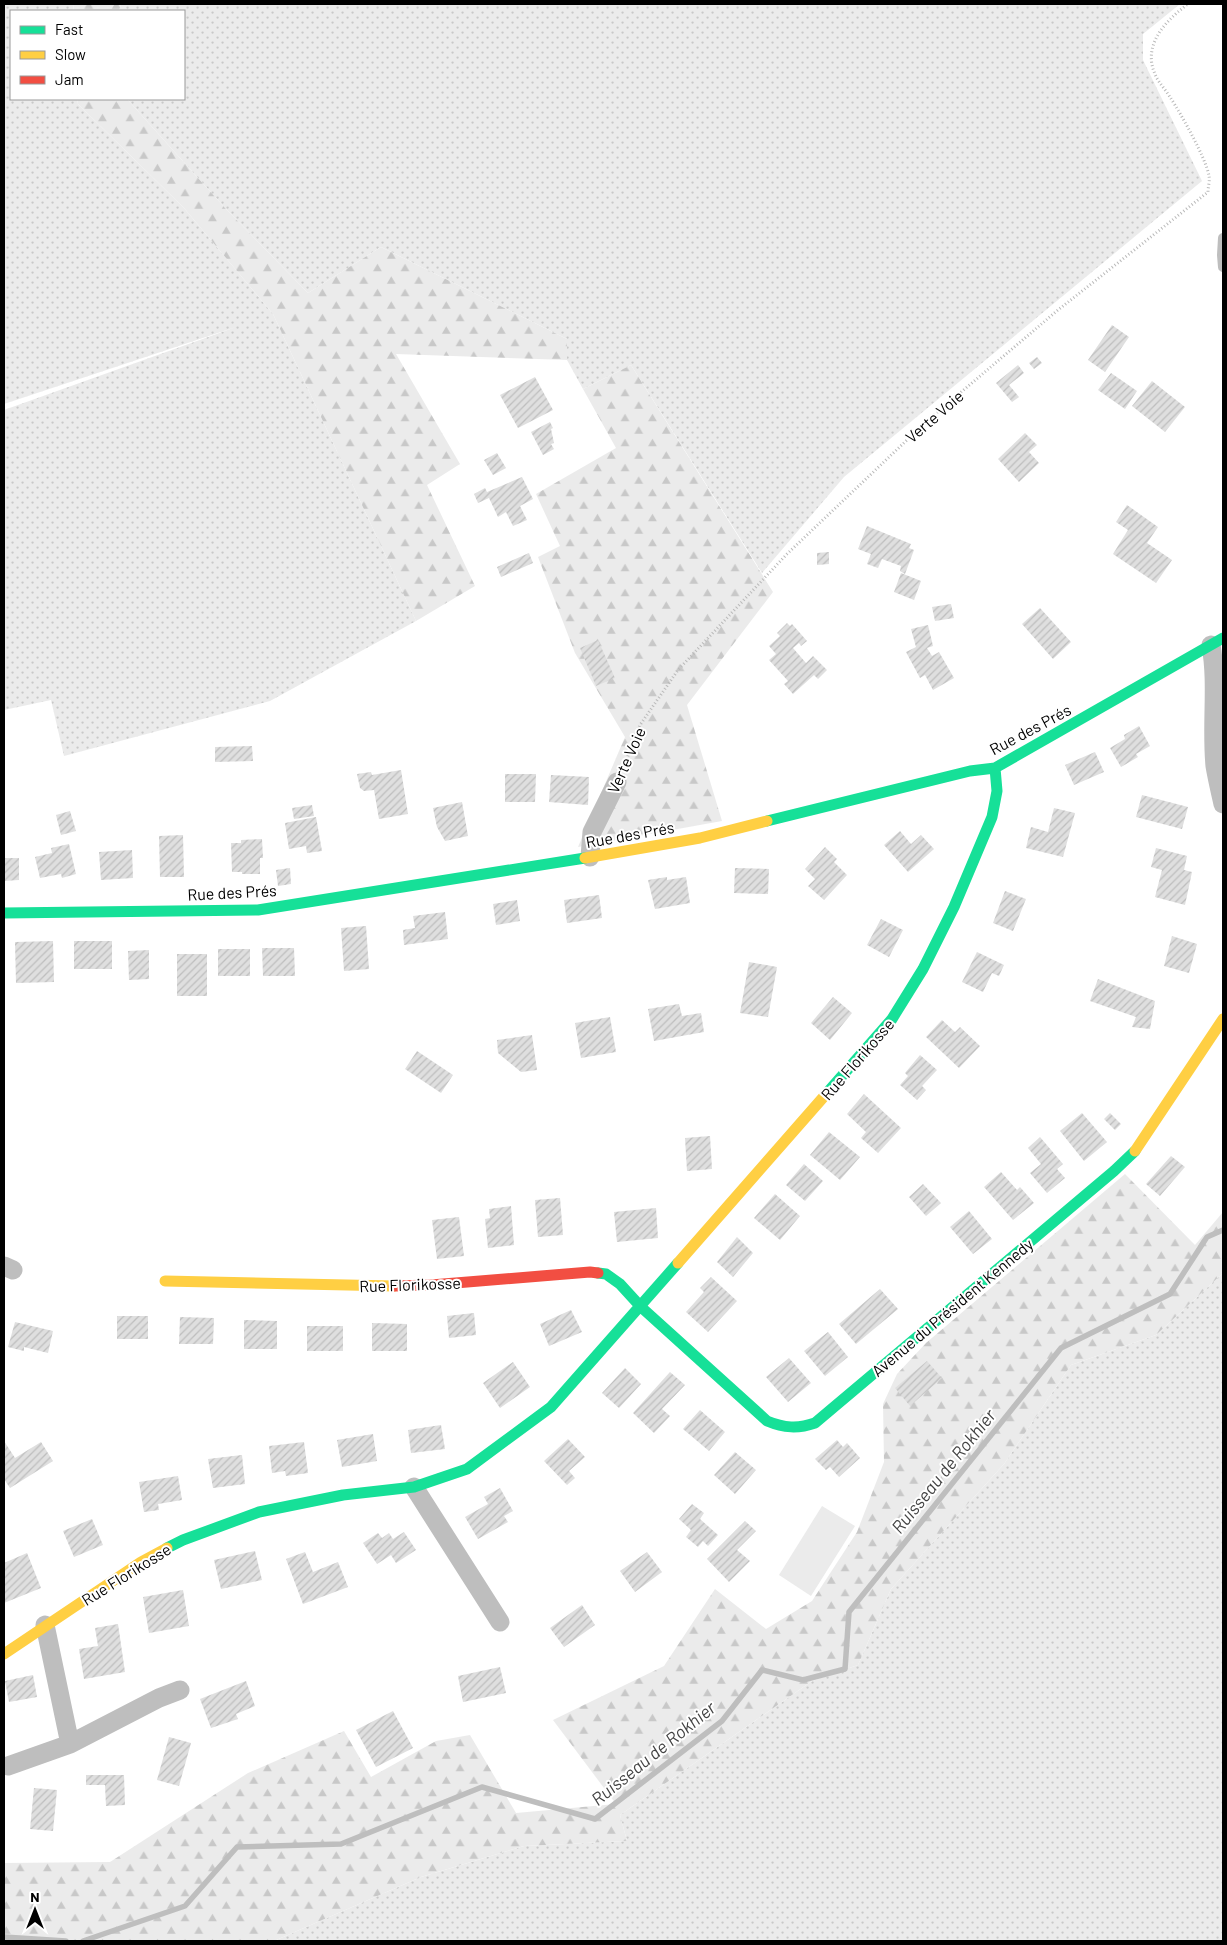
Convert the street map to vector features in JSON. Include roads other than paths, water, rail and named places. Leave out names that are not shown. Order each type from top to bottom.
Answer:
[{"type":"street","name":"Rue des Prés","points":[[4,913],[258,910],[700,838],[970,771],[995,768],[1058,734],[1217,642]]},
{"type":"street","points":[[1217,642],[1215,668],[1215,766],[1223,804]]},
{"type":"street","name":"Rue Florikosse","points":[[4,1654],[141,1562],[184,1540],[259,1512],[343,1495],[414,1487],[467,1469],[551,1407],[641,1307],[892,1019],[923,969],[949,916],[992,817],[997,791],[995,768]]},
{"type":"street","name":"Verte Voie","points":[[590,857],[592,832],[618,782]]},
{"type":"street","name":"Avenue du Président Kennedy","points":[[641,1307],[767,1421],[789,1429],[804,1427],[815,1422],[1114,1171],[1134,1152],[1223,1019]]},
{"type":"street","name":"Rue Florikosse","points":[[165,1281],[398,1286],[590,1272],[606,1274],[620,1284],[641,1307]]},
{"type":"street","points":[[414,1487],[500,1622]]},
{"type":"street","points":[[46,1625],[70,1744]]},
{"type":"street","points":[[8,1766],[70,1744],[159,1698],[180,1690]]},
{"type":"lane","points":[[1223,238],[1223,267]]},
{"type":"waterway","name":"Ruisseau de Rokhier","points":[[83,1941],[185,1906],[237,1847],[341,1844],[482,1787],[595,1819],[722,1721],[762,1670],[803,1680],[845,1669],[849,1612],[1061,1348],[1170,1294],[1207,1237],[1223,1230]]},
{"type":"waterway","name":"Ruisseau de Rokhier","points":[[4,1937],[66,1941]]}]
